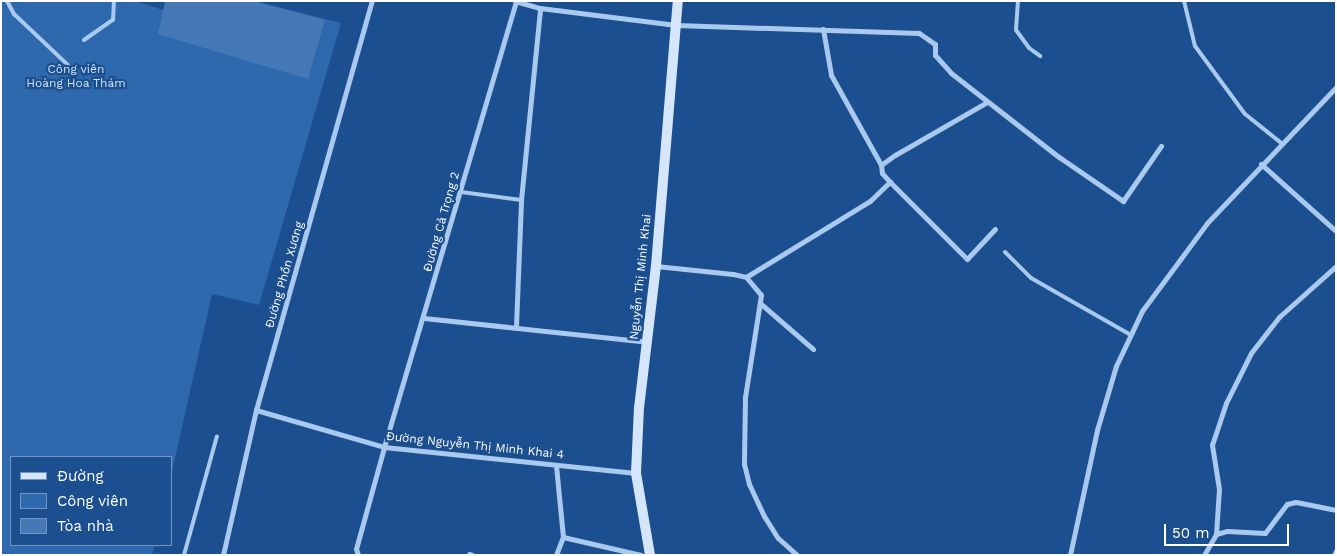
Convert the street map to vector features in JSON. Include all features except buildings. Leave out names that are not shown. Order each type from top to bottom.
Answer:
[{"type":"street","name":"Đường Phồn Xương","points":[[223,555],[256,410],[372,1]]},
{"type":"street","points":[[516,1],[540,8],[676,25],[903,31],[930,38],[940,63],[987,102],[1123,201],[1161,146]]},
{"type":"street","name":"Đường Cả Trọng 2","points":[[358,555],[356,549],[384,447],[424,318],[516,1]]},
{"type":"street","name":"Nguyễn Thị Minh Khai","points":[[650,555],[636,473],[639,408],[656,266],[678,1]]},
{"type":"street","points":[[516,326],[521,200],[540,8]]},
{"type":"street","points":[[823,29],[831,75],[881,165],[882,173],[967,258],[995,229]]},
{"type":"street","points":[[1070,555],[1097,430],[1116,366],[1142,312],[1207,223],[1280,142],[1336,87]]},
{"type":"street","points":[[881,165],[987,102]]},
{"type":"street","points":[[1261,164],[1336,232]]},
{"type":"street","points":[[656,266],[746,277],[857,210],[890,182]]},
{"type":"street","points":[[1204,555],[1216,534],[1219,489],[1212,445],[1226,403],[1251,353],[1279,317],[1336,266]]},
{"type":"street","points":[[746,277],[758,290],[761,304],[746,397],[744,464],[749,484],[764,516],[778,538],[797,555]]},
{"type":"street","points":[[761,304],[812,349]]},
{"type":"street","points":[[424,318],[516,326],[647,342]]},
{"type":"street","name":"Đường Nguyễn Thị Minh Khai 4","points":[[256,410],[384,447],[636,473]]},
{"type":"street","points":[[556,465],[563,537],[556,555]]},
{"type":"street","points":[[1216,534],[1227,530],[1265,533],[1287,504],[1296,502],[1336,510]]},
{"type":"street","points":[[563,537],[642,555]]},
{"type":"street","points":[[1334,555],[1336,551]]},
{"type":"lane","points":[[7,1],[14,14],[68,65]]},
{"type":"lane","points":[[84,40],[113,20],[114,1]]},
{"type":"lane","points":[[1018,1],[1016,30],[1029,48],[1040,56]]},
{"type":"lane","points":[[1184,1],[1195,46],[1245,114],[1280,142]]},
{"type":"lane","points":[[461,192],[521,200]]},
{"type":"lane","points":[[1005,252],[1031,278],[1131,335]]},
{"type":"lane","points":[[184,555],[217,436]]},
{"type":"green space","name":"Công viên Hoàng Hoa Thám","points":[[1,1],[136,1],[163,10],[254,1],[341,23],[259,305],[212,294],[172,472],[172,456],[10,456],[10,546],[155,546],[152,555],[1,555]]}]
